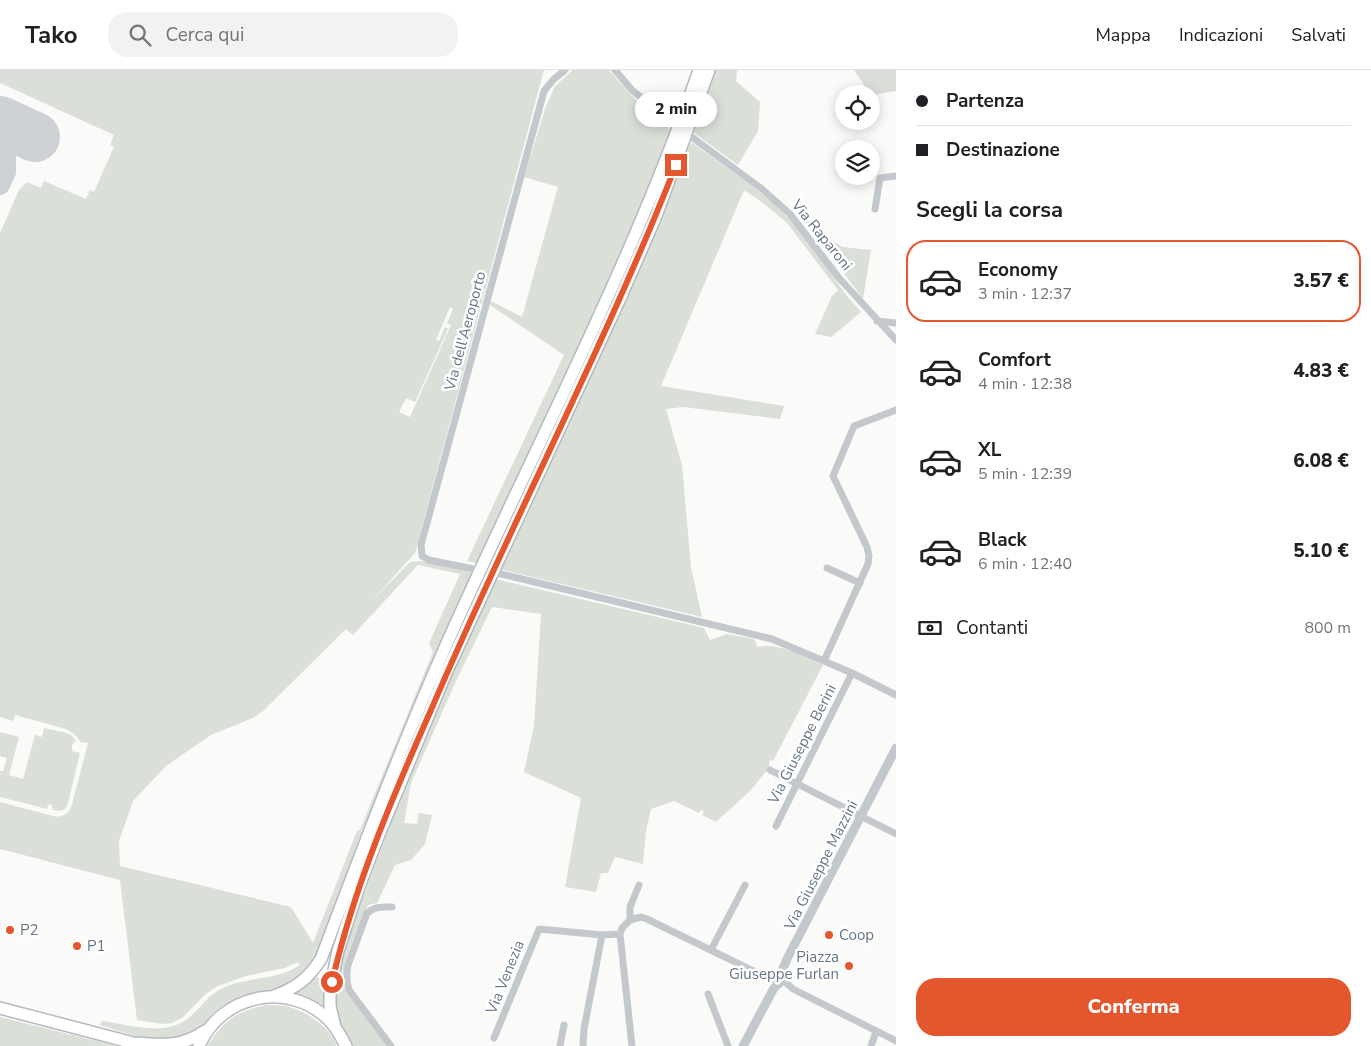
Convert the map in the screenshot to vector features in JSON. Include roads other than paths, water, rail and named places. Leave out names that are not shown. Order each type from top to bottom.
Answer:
[{"type":"main road","points":[[274,996],[288,991],[302,982],[321,959],[386,790],[447,643],[625,261],[680,126],[699,70]]},
{"type":"main road","points":[[335,1027],[330,998],[338,951],[358,887],[446,673],[652,224],[676,165],[710,70]]},
{"type":"main road","points":[[130,1041],[158,1045],[182,1044],[196,1038],[230,1009],[259,997],[274,996],[290,998],[317,1010],[335,1027],[346,1046]]},
{"type":"main road","points":[[0,1008],[146,1046]]},
{"type":"main road","points":[[199,1046],[208,1029]]},
{"type":"street","name":"Via dell'Aeroporto","points":[[473,569],[429,560],[422,556],[421,545],[544,91],[565,70]]},
{"type":"street","points":[[615,70],[632,90],[674,124]]},
{"type":"street","name":"Via Raparoni","points":[[693,138],[762,189],[790,214],[839,278],[876,321],[895,338]]},
{"type":"street","points":[[875,209],[880,178],[896,176]]},
{"type":"street","points":[[876,321],[896,323]]},
{"type":"street","points":[[824,661],[860,583],[870,556],[833,476],[854,426],[896,410]]},
{"type":"street","points":[[827,568],[860,583]]},
{"type":"street","points":[[497,573],[772,639],[896,695]]},
{"type":"street","name":"Via Giuseppe Berini","points":[[776,826],[852,674]]},
{"type":"street","name":"Via Giuseppe Mazzini","points":[[743,1046],[774,988],[783,980],[781,973],[788,957],[896,748]]},
{"type":"street","points":[[770,770],[896,834]]},
{"type":"street","points":[[630,920],[630,907],[639,885]]},
{"type":"street","points":[[711,950],[744,885]]},
{"type":"street","points":[[391,1046],[349,990],[346,982],[348,965],[367,913],[372,909],[380,907],[392,908]]},
{"type":"street","points":[[632,1046],[620,934],[622,928],[630,920],[641,917],[770,979],[783,980],[793,989],[896,1041]]},
{"type":"street","name":"Via Venezia","points":[[494,1038],[539,929],[602,936],[620,934]]},
{"type":"street","points":[[583,1046],[584,1028],[602,936]]},
{"type":"street","points":[[708,994],[728,1046]]},
{"type":"street","points":[[560,1046],[564,1025]]},
{"type":"street","points":[[872,1044],[876,1032]]},
{"type":"place","name":"P2","points":[[10,930]]},
{"type":"place","name":"Coop","points":[[829,935]]},
{"type":"place","name":"P1","points":[[77,946]]},
{"type":"place","name":"Piazza Giuseppe Furlan","points":[[849,966]]}]
